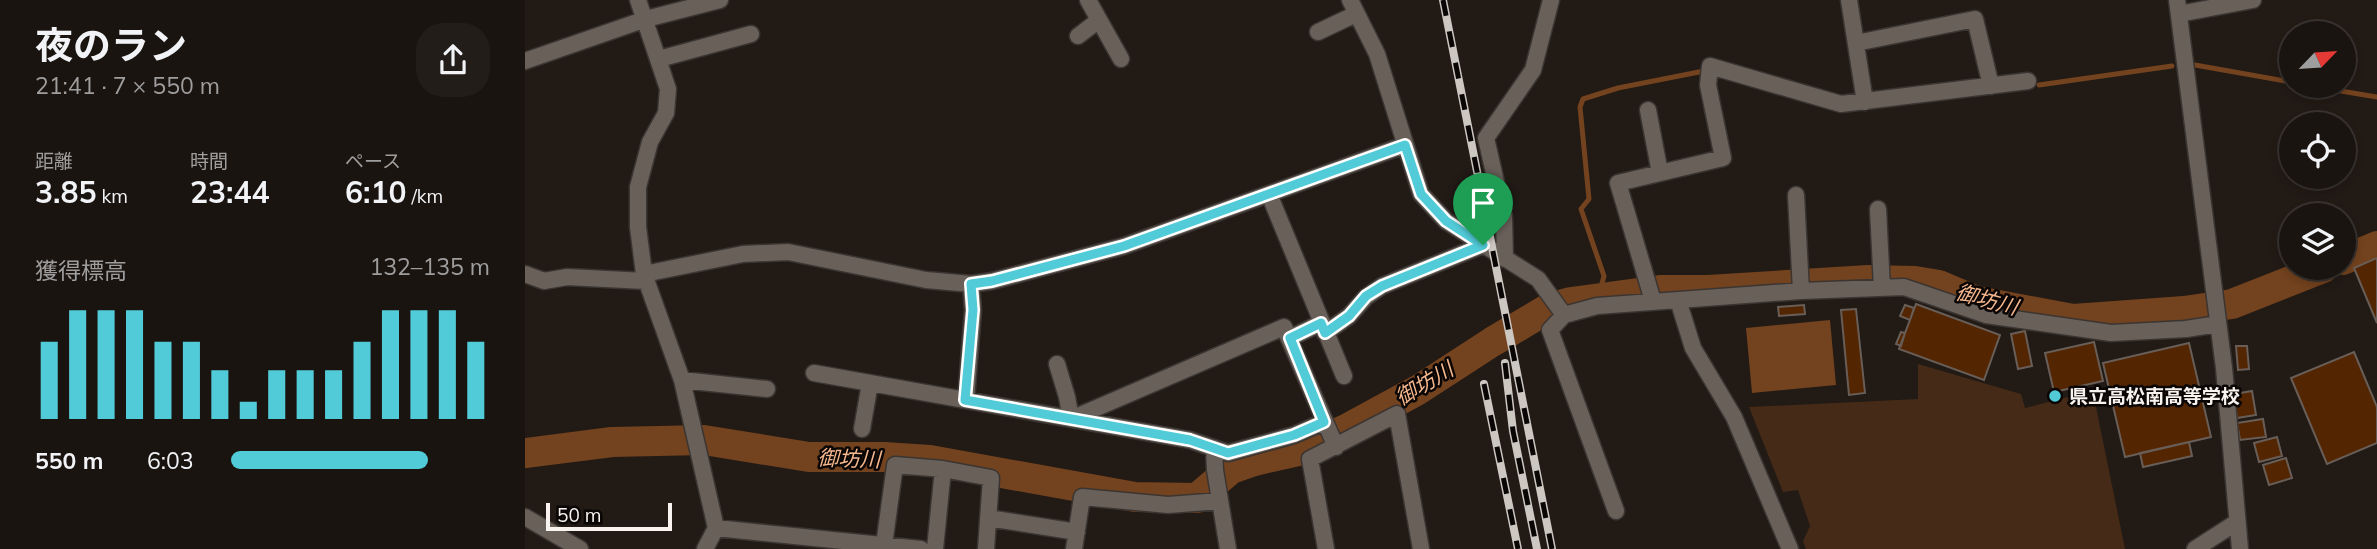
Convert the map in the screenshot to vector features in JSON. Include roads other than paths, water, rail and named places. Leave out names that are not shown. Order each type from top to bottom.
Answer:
[{"type":"street","points":[[638,0],[668,89],[666,113],[650,142],[638,187],[638,227],[644,277],[682,380],[716,528],[705,549]]},
{"type":"street","points":[[525,61],[646,19],[720,0]]},
{"type":"street","points":[[1088,0],[1121,59]]},
{"type":"street","points":[[1505,259],[1504,216],[1486,138],[1533,70],[1551,0]]},
{"type":"street","points":[[1849,0],[1865,102]]},
{"type":"street","points":[[2240,549],[2224,368],[2178,7],[2253,0]]},
{"type":"street","points":[[1318,32],[1353,7],[1377,54],[1421,194],[1446,221],[1538,279],[1560,310]]},
{"type":"street","points":[[1856,43],[1975,19],[1991,86]]},
{"type":"street","points":[[1078,36],[1099,20]]},
{"type":"street","points":[[659,59],[751,34]]},
{"type":"street","points":[[1651,293],[1618,183],[1723,158],[1708,85],[1710,66],[1841,104],[2028,81]]},
{"type":"street","points":[[1648,110],[1660,173]]},
{"type":"street","points":[[525,274],[544,281],[567,277],[644,277],[743,254],[788,253],[926,280],[971,284],[992,281],[1124,246],[1405,145]]},
{"type":"street","points":[[1269,194],[1344,376]]},
{"type":"street","points":[[1796,195],[1801,286]]},
{"type":"street","points":[[1878,209],[1881,287]]},
{"type":"street","points":[[1290,338],[1323,328],[1349,316],[1366,296],[1382,286],[1483,245]]},
{"type":"street","points":[[965,400],[973,310],[971,284]]},
{"type":"street","points":[[1560,310],[1597,306],[1651,293],[1678,300],[1801,286],[1904,287],[1986,315],[2111,333],[2186,329],[2218,323]]},
{"type":"street","points":[[1678,300],[1693,348],[1734,417],[1790,549]]},
{"type":"street","points":[[1560,310],[1550,330],[1616,511]]},
{"type":"street","points":[[1071,419],[1284,327],[1336,447]]},
{"type":"street","points":[[1057,364],[1071,419]]},
{"type":"street","points":[[814,373],[1190,440],[1228,453],[1325,425]]},
{"type":"street","points":[[682,380],[767,389]]},
{"type":"street","points":[[862,429],[870,383]]},
{"type":"street","points":[[1326,549],[1310,459],[1397,414],[1421,549]]},
{"type":"street","points":[[1214,448],[1228,549]]},
{"type":"street","points":[[884,545],[895,465],[943,469],[991,478],[986,549]]},
{"type":"street","points":[[935,549],[943,469]]},
{"type":"street","points":[[1074,549],[1081,497],[1168,505],[1219,498]]},
{"type":"street","points":[[525,517],[580,549]]},
{"type":"street","points":[[988,518],[1077,532]]},
{"type":"street","points":[[2195,549],[2237,522]]},
{"type":"street","points":[[716,528],[921,549]]},
{"type":"waterway","points":[[2195,65],[2279,80]]},
{"type":"waterway","points":[[2039,85],[2172,66]]},
{"type":"waterway","points":[[1598,298],[1604,276],[1581,209],[1589,199],[1580,107],[1583,99],[1618,88],[1704,71]]},
{"type":"waterway","points":[[2356,94],[2377,97]]},
{"type":"waterway","name":"御坊川","points":[[2356,255],[2377,246]]},
{"type":"waterway","name":"御坊川","points":[[525,453],[612,442],[704,440],[809,457],[930,460],[1135,497],[1197,498],[1231,469],[1298,451],[1350,427],[1418,390],[1549,308],[1571,302],[1660,290],[1708,290],[1868,280],[1915,281],[1939,285],[1977,301],[2073,319],[2184,311],[2232,304],[2293,280]]},
{"type":"railway","points":[[1443,0],[1552,549]]},
{"type":"railway","points":[[1505,363],[1513,431],[1537,549]]},
{"type":"railway","points":[[1484,384],[1518,549]]},
{"type":"place","name":"県立高松南高等学校","points":[[2055,396]]}]
